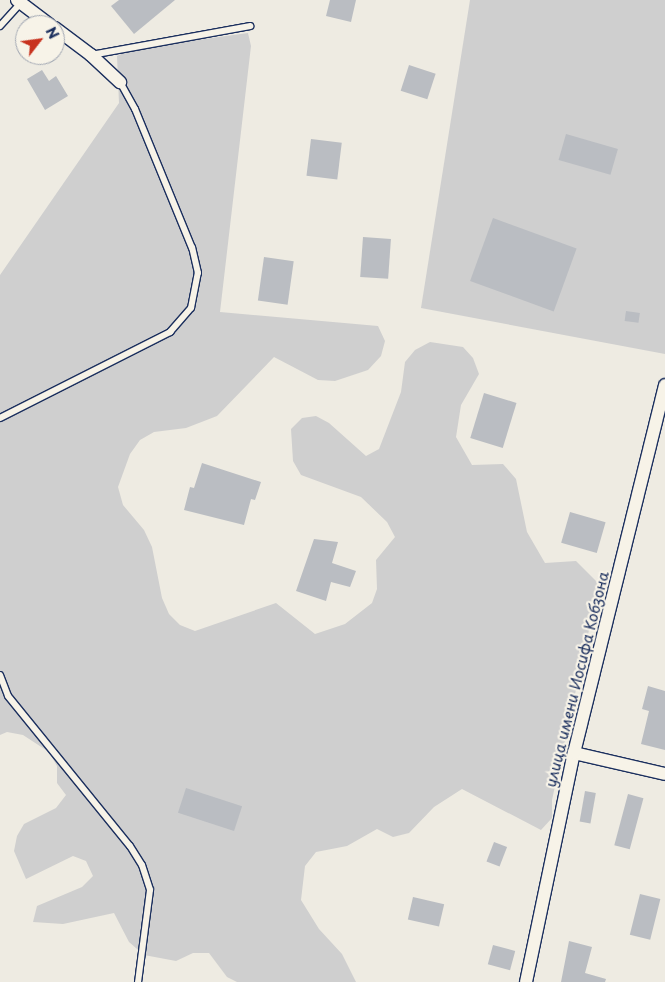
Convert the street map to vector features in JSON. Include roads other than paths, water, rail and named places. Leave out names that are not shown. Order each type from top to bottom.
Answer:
[{"type":"street","points":[[19,2],[37,15]]},
{"type":"street","points":[[65,36],[91,55],[120,82]]},
{"type":"street","name":"улица имени Иосифа Кобзона","points":[[526,982],[574,753],[665,385]]},
{"type":"street","points":[[574,753],[665,774]]},
{"type":"lane","points":[[0,26],[19,2]]},
{"type":"lane","points":[[91,55],[250,26]]},
{"type":"lane","points":[[0,418],[170,332],[191,308],[198,273],[192,248],[143,127],[120,82]]},
{"type":"lane","points":[[0,675],[8,696],[130,846],[142,865],[150,890],[138,982]]}]
